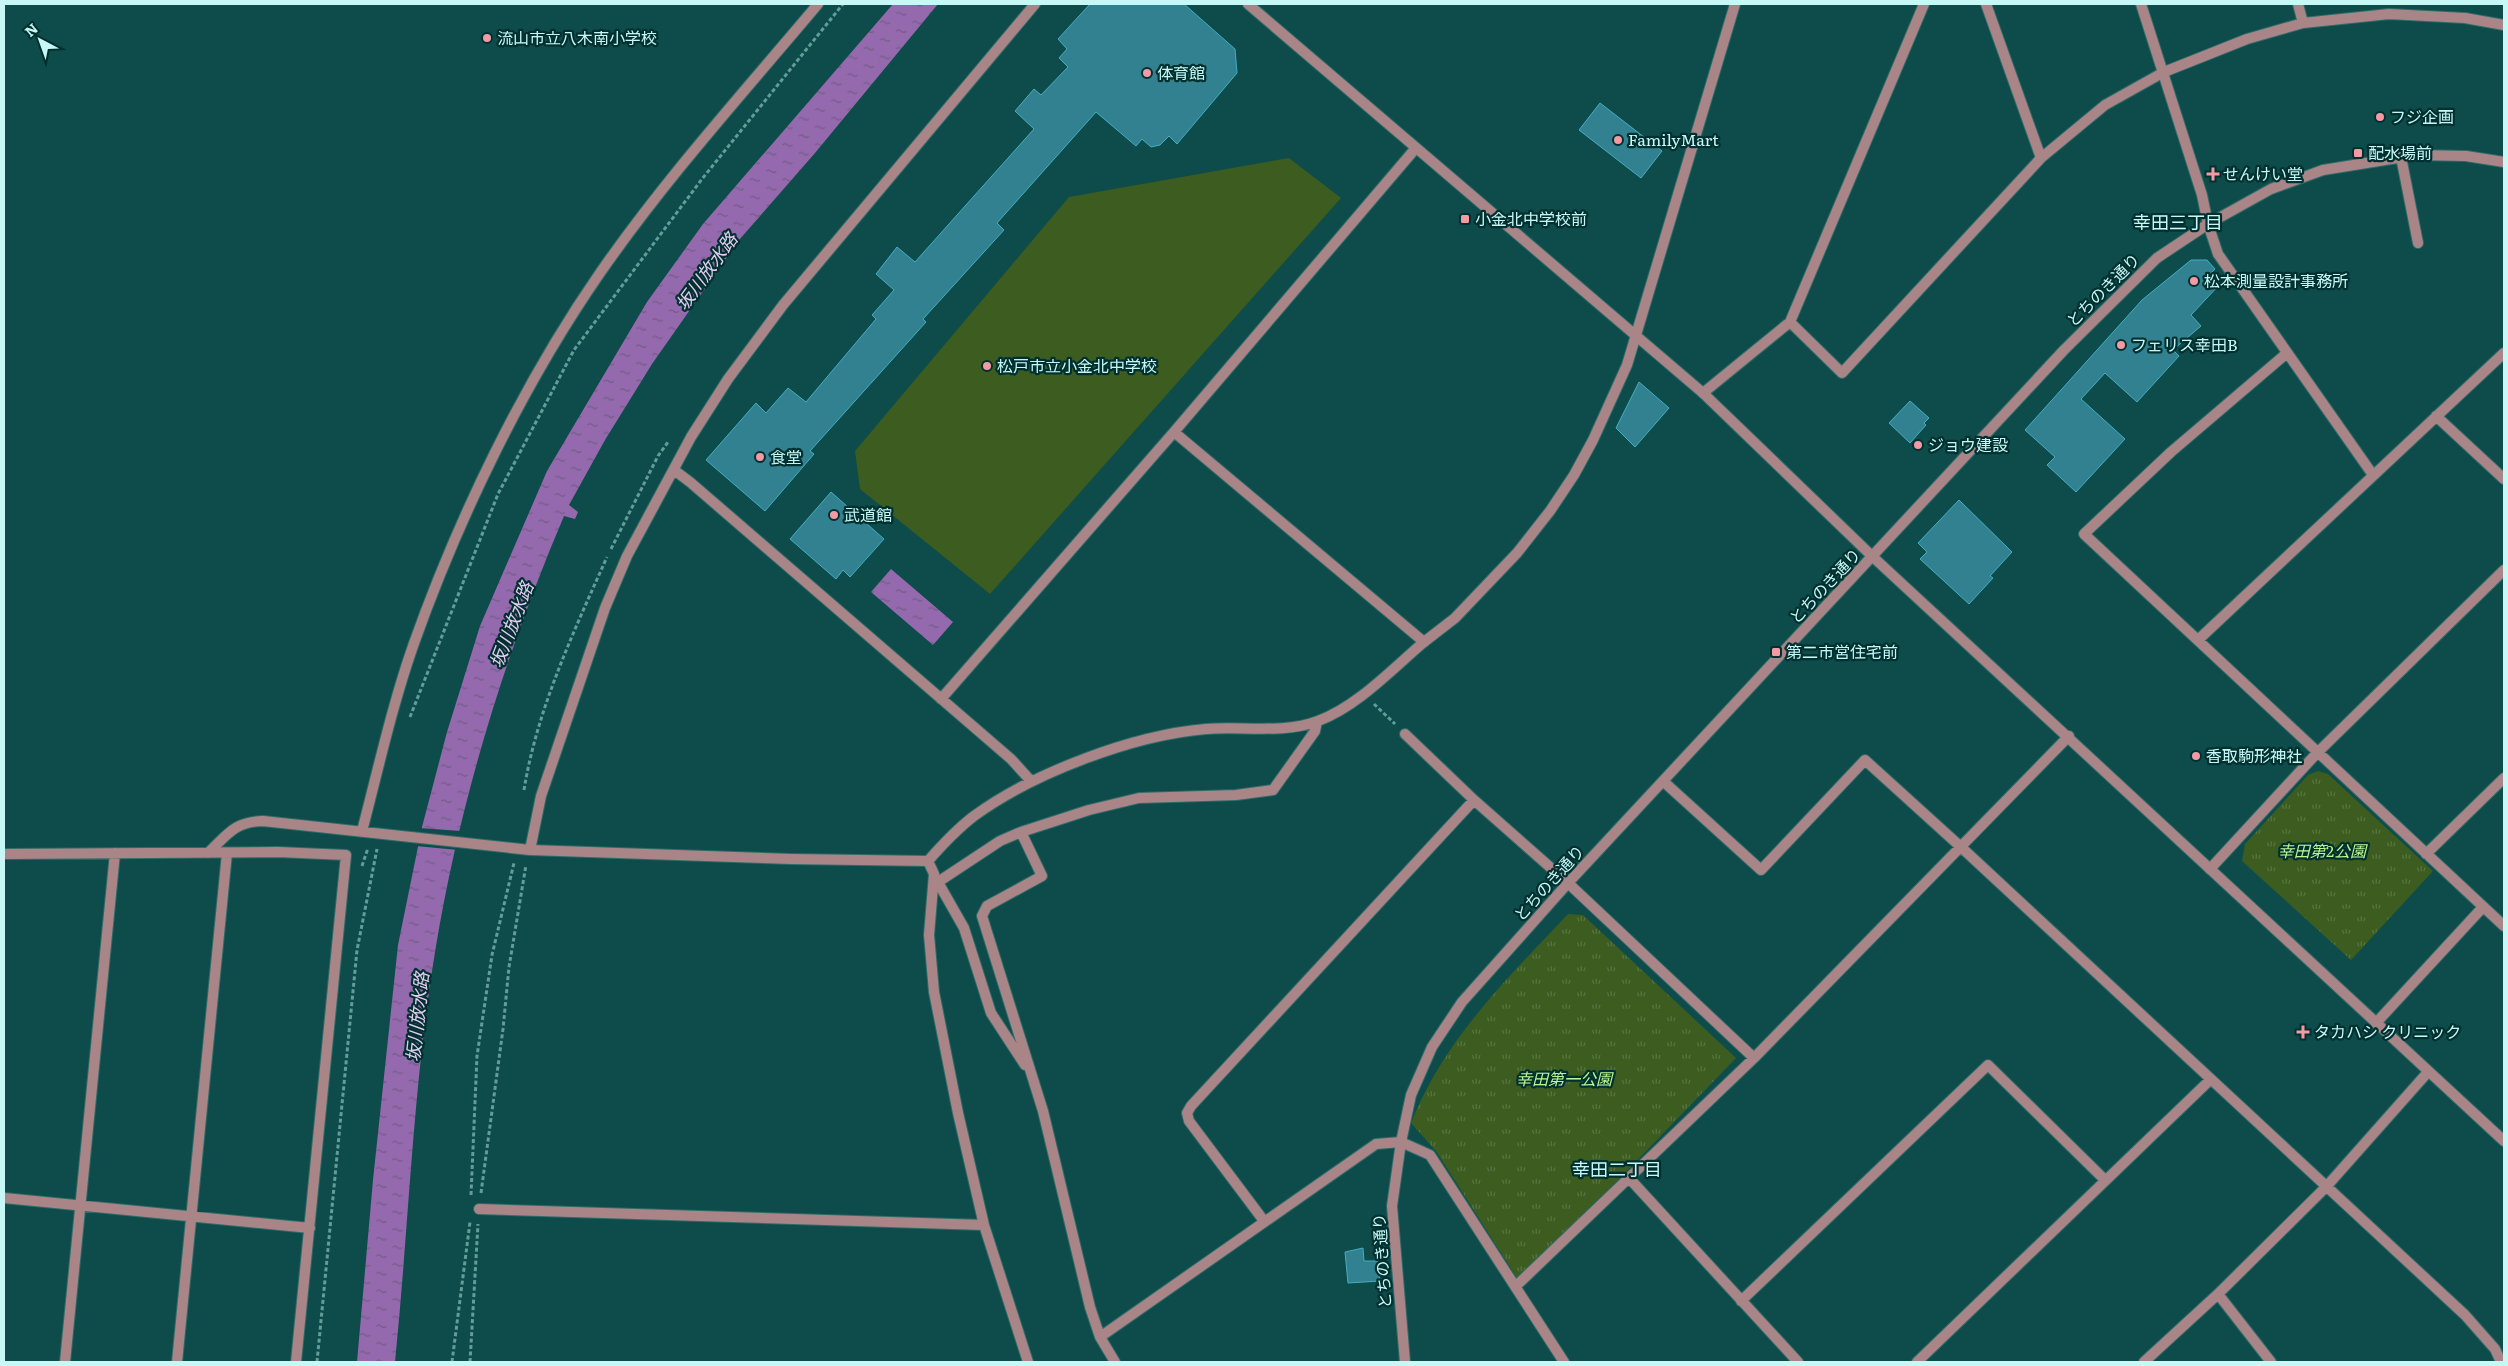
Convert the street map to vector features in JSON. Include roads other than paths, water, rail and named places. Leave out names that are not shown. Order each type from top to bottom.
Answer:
[{"type":"street","points":[[362,831],[412,648],[452,545],[494,457],[545,360],[600,273],[667,184],[818,4]]},
{"type":"street","points":[[530,850],[541,796],[605,608],[627,556],[691,436],[723,387],[783,305],[1035,4]]},
{"type":"street","points":[[1248,4],[1415,149],[1636,334],[1703,393],[1873,557],[2069,736],[2504,1141]]},
{"type":"street","points":[[208,853],[230,831],[244,822],[263,821],[530,850],[791,859],[928,861],[948,839],[973,817],[1031,781],[1092,757],[1173,734],[1206,729],[1290,726],[1317,722],[1335,713],[1363,693],[1455,618],[1517,553],[1550,512],[1574,476],[1606,414],[1627,365],[1735,4]]},
{"type":"street","points":[[1703,393],[1790,322],[1924,4]]},
{"type":"street","points":[[1986,4],[2041,158]]},
{"type":"street","points":[[2142,4],[2202,195],[2208,224],[2218,254],[2373,475]]},
{"type":"street","points":[[2298,4],[2303,23]]},
{"type":"street","points":[[1790,322],[1842,373],[2041,158],[2105,105],[2164,72],[2247,39],[2303,23],[2389,14],[2465,18],[2504,25]]},
{"type":"street","points":[[941,699],[1174,432],[1415,149]]},
{"type":"street","name":"とちのき通り","points":[[1405,1362],[1392,1206],[1401,1142],[1412,1095],[1432,1047],[1462,1002],[1568,883],[2071,343],[2157,258],[2208,224],[2271,189],[2324,170],[2416,155],[2466,156],[2504,162]]},
{"type":"street","points":[[2401,157],[2418,243]]},
{"type":"street","points":[[2287,353],[2171,452],[2084,534],[2504,926]]},
{"type":"street","points":[[2198,640],[2504,353]]},
{"type":"street","points":[[2436,416],[2504,479]]},
{"type":"street","points":[[1174,432],[1424,642]]},
{"type":"street","points":[[674,470],[1011,759],[1031,781]]},
{"type":"street","points":[[2210,869],[2317,752],[2504,570]]},
{"type":"street","points":[[936,878],[1000,841],[1021,832],[1089,810],[1139,798],[1236,795],[1273,790],[1315,731],[1317,722]]},
{"type":"street","points":[[1405,734],[1474,800],[1568,883],[1754,1058]]},
{"type":"street","points":[[1516,1286],[1754,1058],[1962,848],[2069,736]]},
{"type":"street","points":[[1664,782],[1761,870],[1865,760],[2465,1315],[2495,1349],[2501,1362]]},
{"type":"street","points":[[2426,854],[2504,778]]},
{"type":"street","points":[[1264,1221],[1189,1121],[1187,1113],[1191,1106],[1474,800]]},
{"type":"street","points":[[1021,832],[1042,876],[987,906],[982,916],[1043,1110],[1090,1307],[1100,1337],[1115,1362]]},
{"type":"street","points":[[65,1362],[115,853]]},
{"type":"street","points":[[177,1362],[227,853]]},
{"type":"street","points":[[4,854],[227,853],[346,855],[296,1362]]},
{"type":"street","points":[[928,861],[936,878],[957,911],[991,1013],[1031,1076]]},
{"type":"street","points":[[936,878],[929,935],[934,992],[958,1113],[984,1225],[1028,1362]]},
{"type":"street","points":[[2376,1023],[2483,907]]},
{"type":"street","points":[[1741,1301],[1988,1065],[2105,1180]]},
{"type":"street","points":[[2144,1362],[2218,1294],[2326,1187],[2428,1072]]},
{"type":"street","points":[[1917,1362],[2210,1080]]},
{"type":"street","points":[[1100,1337],[1376,1144],[1401,1142],[1430,1154],[1564,1362]]},
{"type":"street","points":[[1628,1178],[1798,1362]]},
{"type":"street","points":[[4,1198],[82,1204],[310,1228]]},
{"type":"street","points":[[473,1208],[984,1225]]},
{"type":"street","points":[[2218,1294],[2271,1362]]},
{"type":"water","name":"坂川放水路","points":[[893,4],[938,4],[815,153],[739,240],[652,364],[605,440],[569,505],[578,512],[575,519],[564,516],[543,568],[504,674],[487,727],[458,836],[446,890],[428,998],[422,1049],[395,1362],[357,1362],[373,1180],[398,945],[422,827],[447,732],[480,626],[547,471],[647,302],[703,224]]},
{"type":"water","points":[[891,569],[953,622],[933,645],[871,592]]},
{"type":"place","name":"流山市立八木南小学校","points":[[487,38]]},
{"type":"place","name":"体育館","points":[[1147,73]]},
{"type":"place","name":"フジ企画","points":[[2380,117]]},
{"type":"place","name":"FamilyMart","points":[[1618,140]]},
{"type":"place","name":"配水場前","points":[[2358,153]]},
{"type":"place","name":"せんけい堂","points":[[2213,174]]},
{"type":"place","name":"小金北中学校前","points":[[1465,219]]},
{"type":"place","name":"松本測量設計事務所","points":[[2194,281]]},
{"type":"place","name":"フェリス幸田B","points":[[2121,345]]},
{"type":"place","name":"松戸市立小金北中学校","points":[[987,366]]},
{"type":"place","name":"ジョウ建設","points":[[1918,445]]},
{"type":"place","name":"食堂","points":[[760,457]]},
{"type":"place","name":"武道館","points":[[834,515]]},
{"type":"place","name":"第二市営住宅前","points":[[1776,652]]},
{"type":"place","name":"香取駒形神社","points":[[2196,756]]},
{"type":"place","name":"タカハシ クリニック","points":[[2303,1032]]},
{"type":"district","name":"幸田三丁目","points":[[2178,223]]},
{"type":"district","name":"幸田二丁目","points":[[1617,1170]]},
{"type":"park label","name":"幸田第2公園","points":[[2322,851]]},
{"type":"park label","name":"幸田第一公園","points":[[1564,1079]]}]
